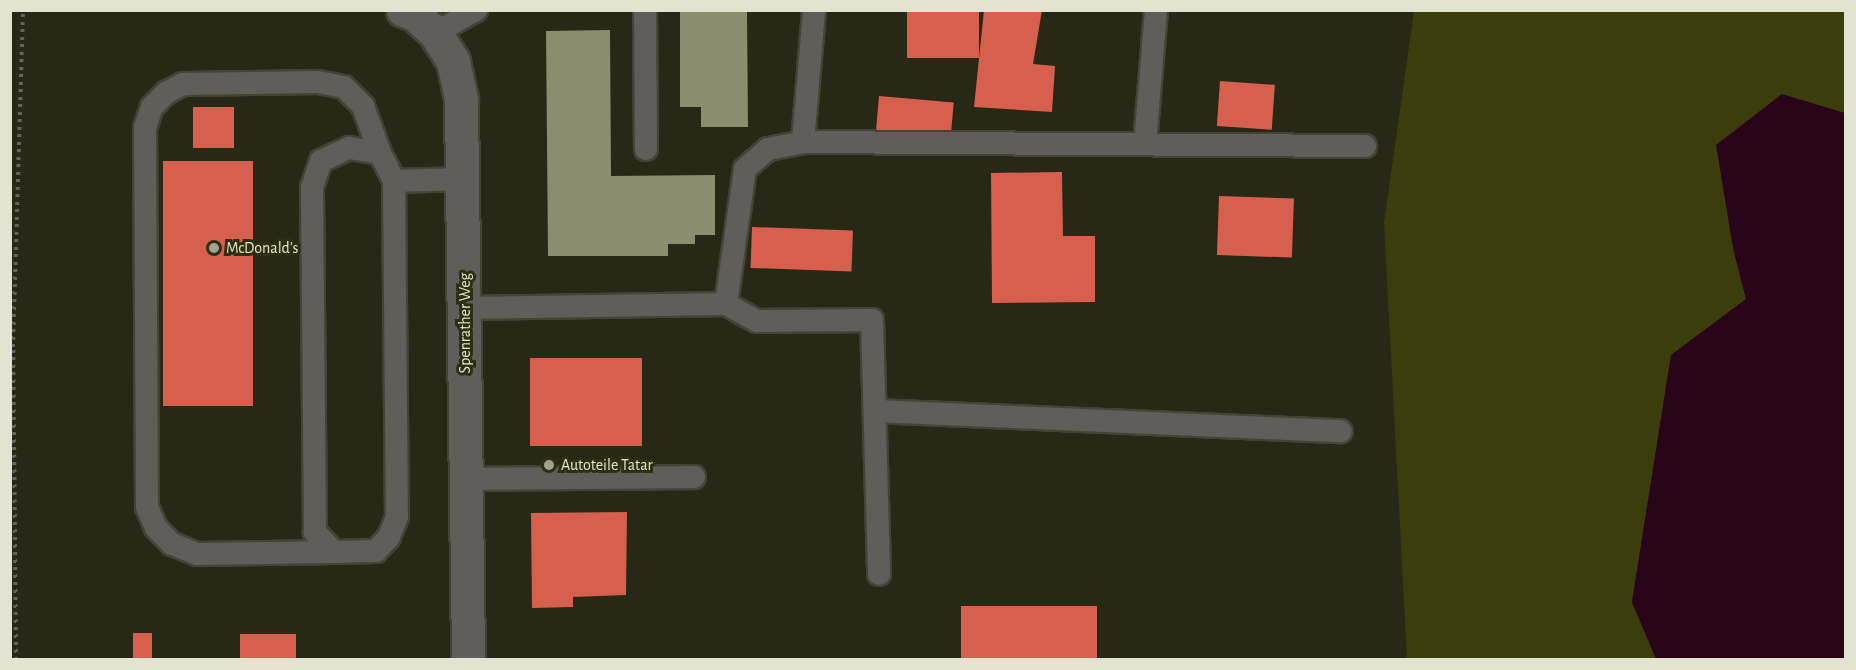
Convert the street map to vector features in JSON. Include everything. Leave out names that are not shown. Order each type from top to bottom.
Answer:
[{"type":"street","name":"Spenrather Weg","points":[[403,10],[413,13],[435,33],[453,61],[461,100],[464,179],[468,660]]},
{"type":"lane","points":[[435,33],[476,10]]},
{"type":"lane","points":[[645,10],[646,149]]},
{"type":"lane","points":[[803,142],[814,10]]},
{"type":"lane","points":[[1145,144],[1156,10]]},
{"type":"lane","points":[[318,82],[344,87],[363,106],[380,153],[394,181],[397,517],[389,537],[376,551],[197,554],[172,544],[156,528],[147,507],[145,128],[152,107],[165,93],[183,84],[318,82]]},
{"type":"lane","points":[[726,304],[745,169],[768,149],[803,142],[1365,146]]},
{"type":"lane","points":[[334,552],[315,532],[312,187],[321,161],[349,148],[380,153]]},
{"type":"lane","points":[[394,181],[464,179]]},
{"type":"lane","points":[[465,308],[726,304],[757,321],[872,320],[879,574]]},
{"type":"lane","points":[[875,411],[1341,431]]},
{"type":"lane","points":[[466,479],[694,477]]},
{"type":"path","points":[[16,660],[14,347],[22,10]]},
{"type":"shaded area","points":[[1414,11],[1845,11],[1845,113],[1733,248],[1746,299],[1671,356],[1632,602],[1656,659],[1407,659],[1384,223]]},
{"type":"shaded area","points":[[1782,94],[1845,113],[1845,659],[1656,659],[1632,602],[1671,355],[1746,299],[1733,248],[1716,145]]},
{"type":"building: Handel","points":[[907,10],[979,10],[979,58],[907,58]]},
{"type":"building: Handel","points":[[984,10],[1042,10],[1033,64],[1055,66],[1052,112],[974,107]]},
{"type":"building: Handel","points":[[1220,81],[1275,85],[1272,130],[1217,126]]},
{"type":"building: Handel","points":[[879,96],[954,103],[951,137],[876,131]]},
{"type":"building: Handel","points":[[193,107],[234,107],[234,148],[193,148]]},
{"type":"building: Handel","points":[[163,161],[253,161],[253,406],[163,406]]},
{"type":"building: Handel","points":[[1062,172],[1063,236],[1095,236],[1095,302],[992,303],[991,173]]},
{"type":"building: Handel","points":[[1219,196],[1294,199],[1292,258],[1217,255]]},
{"type":"building: Handel","points":[[752,227],[853,231],[852,271],[751,268]]},
{"type":"building: Handel","points":[[530,358],[642,358],[642,446],[530,446]]},
{"type":"building: Handel","points":[[627,512],[626,595],[573,597],[573,607],[532,608],[531,513]]},
{"type":"building: Handel","points":[[961,606],[1097,606],[1097,660],[961,660]]},
{"type":"building: Handel","points":[[133,633],[152,633],[152,660],[133,660]]},
{"type":"building: Handel","points":[[240,634],[296,634],[296,660],[240,660]]},
{"type":"building: Industrie","points":[[680,10],[747,10],[748,127],[701,127],[701,107],[680,107]]},
{"type":"building: Industrie","points":[[610,30],[611,176],[715,175],[715,235],[695,235],[695,244],[668,244],[668,256],[548,256],[546,31]]},
{"type":"place","name":"McDonald's","points":[[214,248]]},
{"type":"place","name":"Autoteile Tatar","points":[[549,465]]}]
